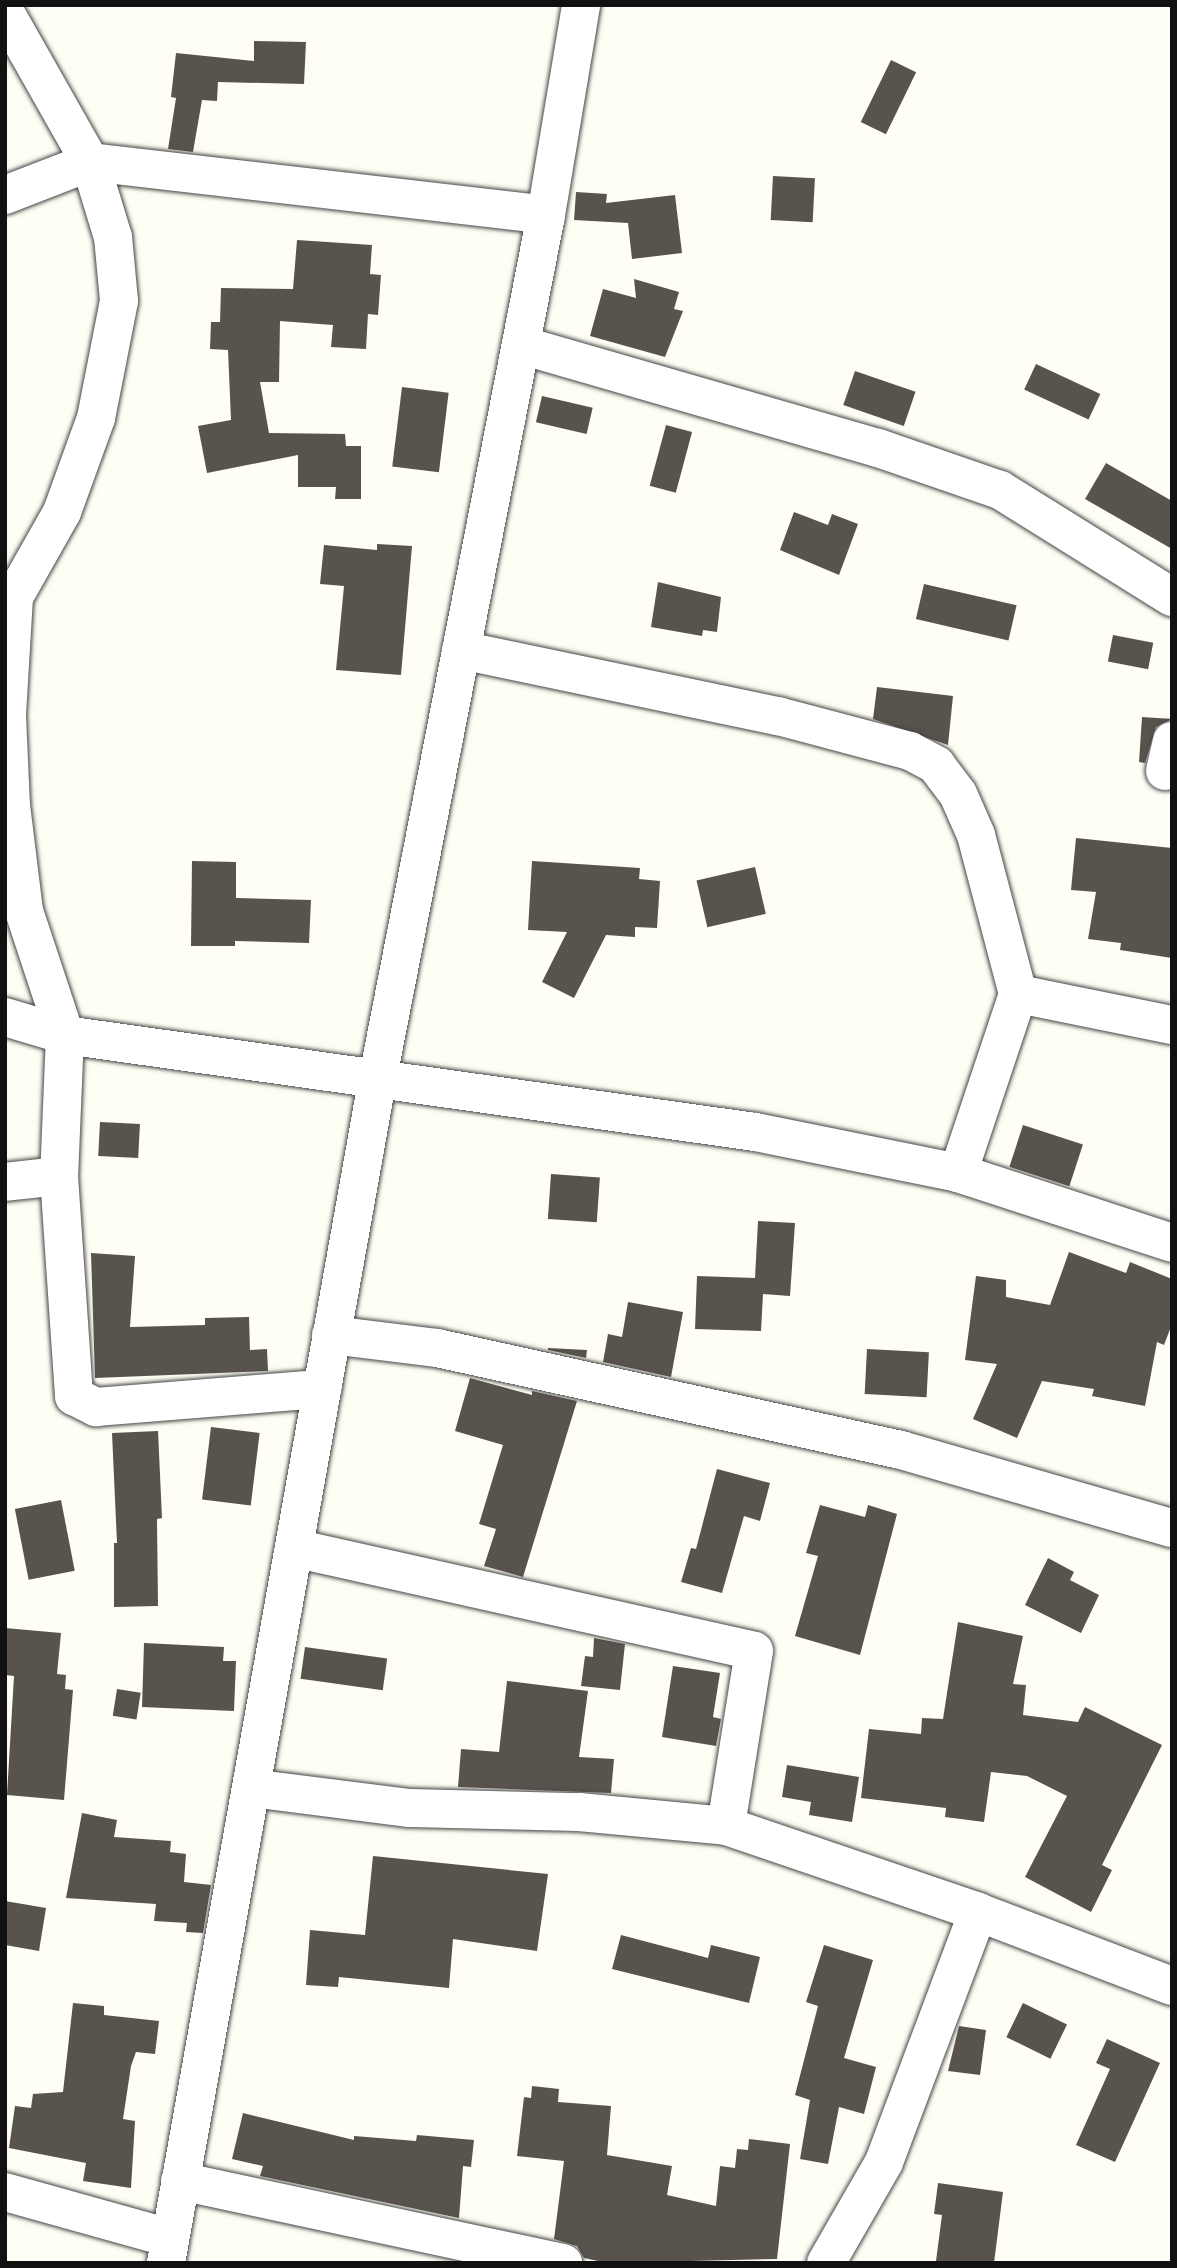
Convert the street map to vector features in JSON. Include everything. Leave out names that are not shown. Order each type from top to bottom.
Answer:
[{"type":"street","points":[[5,2192],[168,2251],[378,1077],[546,215],[581,5]]},
{"type":"street","points":[[5,12],[90,162],[113,237],[119,301],[96,418],[62,512],[14,597],[6,714],[24,911],[65,1035],[59,1176],[74,1396],[96,1407],[322,1389]]},
{"type":"street","points":[[5,195],[90,162],[546,215]]},
{"type":"street","points":[[521,345],[878,448],[1000,490],[1172,597]]},
{"type":"street","points":[[461,650],[778,716],[910,751],[936,765],[958,794],[976,835],[1018,994],[958,1173]]},
{"type":"street","points":[[1018,994],[1172,1025]]},
{"type":"street","points":[[5,1017],[65,1035],[755,1132],[958,1173],[1172,1243]]},
{"type":"street","points":[[5,1182],[59,1176]]},
{"type":"street","points":[[331,1335],[437,1348],[901,1450],[1172,1528]]},
{"type":"street","points":[[294,1548],[754,1651],[726,1826]]},
{"type":"street","points":[[251,1788],[410,1808],[579,1812],[726,1826],[978,1912],[1172,1986]]},
{"type":"street","points":[[826,2263],[884,2162],[978,1912]]},
{"type":"street","points":[[180,2181],[563,2263]]},
{"type":"building","points":[[254,41],[306,42],[304,84],[218,82],[217,101],[202,100],[193,152],[168,149],[176,98],[171,97],[176,53],[254,61]]},
{"type":"building","points":[[891,60],[916,72],[886,134],[861,122]]},
{"type":"building","points":[[773,176],[815,178],[813,222],[771,220]]},
{"type":"building","points":[[576,192],[607,194],[606,203],[675,195],[682,253],[632,259],[628,223],[574,220]]},
{"type":"building","points":[[297,240],[372,245],[370,274],[381,275],[378,315],[368,314],[366,349],[331,347],[333,325],[280,321],[279,382],[260,382],[269,433],[345,434],[346,446],[361,446],[361,499],[335,499],[336,487],[298,487],[298,455],[207,473],[198,426],[231,420],[228,350],[210,349],[211,322],[220,322],[221,288],[293,289]]},
{"type":"building","points":[[634,279],[679,292],[674,309],[683,311],[665,357],[590,336],[603,289],[636,298]]},
{"type":"building","points":[[1036,364],[1100,394],[1089,419],[1024,389]]},
{"type":"building","points":[[855,371],[916,392],[904,426],[843,405]]},
{"type":"building","points":[[402,387],[449,393],[439,472],[392,466]]},
{"type":"building","points":[[542,396],[593,408],[587,434],[536,422]]},
{"type":"building","points":[[666,425],[692,432],[676,493],[650,486]]},
{"type":"building","points":[[1106,463],[1172,501],[1172,549],[1085,499]]},
{"type":"building","points":[[794,512],[828,525],[832,514],[858,524],[839,575],[780,550]]},
{"type":"building","points":[[377,544],[412,546],[401,675],[336,670],[344,586],[320,584],[324,545],[377,550]]},
{"type":"building","points":[[658,582],[721,597],[717,632],[703,630],[702,636],[651,627]]},
{"type":"building","points":[[924,584],[1017,605],[1008,640],[916,619]]},
{"type":"building","points":[[1113,635],[1153,643],[1148,669],[1108,662]]},
{"type":"building","points":[[877,687],[953,696],[948,745],[873,719]]},
{"type":"building","points":[[1142,717],[1172,719],[1156,727],[1145,763],[1139,762]]},
{"type":"building","points":[[1076,838],[1172,848],[1172,958],[1120,950],[1121,943],[1088,939],[1096,892],[1071,890]]},
{"type":"building","points":[[192,861],[236,862],[236,898],[311,900],[309,943],[235,941],[235,946],[191,946]]},
{"type":"building","points":[[532,861],[640,868],[639,879],[660,881],[657,928],[635,927],[635,937],[606,935],[574,998],[542,982],[567,932],[528,930]]},
{"type":"building","points":[[755,867],[766,914],[707,927],[697,880]]},
{"type":"building","points":[[100,1122],[140,1124],[138,1158],[98,1156]]},
{"type":"building","points":[[1023,1125],[1083,1144],[1069,1186],[1009,1167]]},
{"type":"building","points":[[551,1174],[600,1177],[597,1222],[548,1219]]},
{"type":"building","points":[[758,1221],[795,1223],[790,1296],[763,1294],[761,1331],[695,1329],[697,1276],[755,1278]]},
{"type":"building","points":[[1069,1252],[1126,1273],[1130,1262],[1172,1279],[1172,1324],[1164,1345],[1157,1342],[1145,1406],[1092,1396],[1094,1389],[1042,1381],[1017,1438],[973,1419],[997,1364],[965,1360],[976,1276],[1006,1280],[1006,1297],[1050,1305]]},
{"type":"building","points":[[91,1253],[135,1256],[130,1327],[205,1325],[205,1318],[249,1317],[250,1350],[267,1349],[268,1371],[95,1378]]},
{"type":"building","points":[[628,1302],[683,1312],[671,1377],[603,1362],[608,1334],[622,1337]]},
{"type":"building","points":[[867,1349],[929,1352],[927,1397],[865,1394]]},
{"type":"building","points":[[548,1350],[587,1350],[586,1358]]},
{"type":"building","points":[[470,1378],[532,1395],[532,1391],[577,1401],[523,1577],[484,1566],[496,1529],[479,1524],[503,1445],[455,1431]]},
{"type":"building","points":[[211,1427],[260,1433],[251,1505],[202,1499]]},
{"type":"building","points":[[158,1431],[162,1518],[157,1519],[158,1606],[114,1607],[114,1543],[117,1543],[112,1433]]},
{"type":"building","points":[[717,1469],[770,1483],[760,1521],[744,1516],[722,1593],[681,1582],[691,1548],[696,1549]]},
{"type":"building","points":[[61,1500],[75,1571],[29,1580],[15,1509]]},
{"type":"building","points":[[820,1505],[865,1517],[868,1505],[897,1514],[860,1655],[795,1636],[818,1556],[806,1553]]},
{"type":"building","points":[[1048,1558],[1074,1572],[1070,1580],[1099,1595],[1081,1633],[1025,1605]]},
{"type":"building","points":[[958,1622],[1023,1636],[1013,1684],[1026,1685],[1023,1715],[1078,1722],[1085,1707],[1162,1745],[1102,1865],[1112,1870],[1091,1912],[1025,1877],[1067,1796],[1027,1776],[991,1772],[984,1822],[945,1817],[946,1808],[861,1798],[869,1729],[921,1734],[922,1718],[943,1719]]},
{"type":"building","points":[[5,1628],[61,1633],[57,1674],[66,1675],[65,1689],[73,1690],[64,1800],[7,1795],[14,1676],[5,1675]]},
{"type":"building","points":[[594,1638],[625,1644],[620,1690],[581,1686],[585,1656],[593,1657]]},
{"type":"building","points":[[144,1643],[224,1647],[223,1661],[236,1661],[234,1711],[142,1707]]},
{"type":"building","points":[[305,1647],[387,1659],[383,1690],[301,1679]]},
{"type":"building","points":[[673,1666],[720,1673],[713,1717],[721,1719],[716,1746],[662,1737]]},
{"type":"building","points":[[507,1681],[588,1691],[579,1757],[614,1759],[611,1793],[458,1787],[461,1749],[499,1752]]},
{"type":"building","points":[[117,1689],[141,1693],[136,1719],[113,1716]]},
{"type":"building","points":[[787,1765],[859,1777],[852,1822],[809,1815],[811,1802],[782,1797]]},
{"type":"building","points":[[82,1813],[117,1820],[114,1837],[171,1841],[170,1852],[186,1854],[184,1882],[211,1885],[203,1933],[186,1932],[187,1923],[154,1921],[156,1904],[66,1898]]},
{"type":"building","points":[[373,1856],[548,1874],[537,1951],[453,1939],[449,1988],[339,1977],[338,1987],[306,1985],[310,1930],[365,1935]]},
{"type":"building","points":[[5,1901],[46,1908],[39,1951],[5,1945]]},
{"type":"building","points":[[621,1935],[708,1958],[711,1945],[760,1957],[749,2003],[612,1969]]},
{"type":"building","points":[[824,1945],[873,1960],[844,2058],[876,2067],[864,2114],[839,2107],[828,2164],[800,2159],[810,2100],[795,2095],[818,2006],[806,2002]]},
{"type":"building","points":[[73,2003],[104,2006],[104,2015],[159,2021],[155,2054],[136,2052],[131,2066],[123,2119],[135,2121],[131,2188],[83,2181],[86,2163],[9,2148],[15,2106],[31,2108],[33,2094],[63,2092]]},
{"type":"building","points":[[1023,2003],[1067,2024],[1050,2059],[1006,2037]]},
{"type":"building","points":[[959,2026],[986,2030],[980,2075],[948,2071]]},
{"type":"building","points":[[1107,2039],[1160,2063],[1115,2162],[1076,2145],[1110,2069],[1096,2063]]},
{"type":"building","points":[[532,2086],[559,2089],[558,2102],[611,2106],[607,2155],[672,2166],[667,2195],[716,2206],[720,2166],[735,2168],[737,2149],[748,2150],[749,2139],[790,2144],[777,2259],[607,2263],[584,2258],[577,2246],[554,2239],[564,2161],[517,2156],[524,2097],[531,2098]]},
{"type":"building","points":[[243,2113],[354,2140],[354,2136],[416,2141],[417,2135],[474,2140],[471,2167],[463,2166],[459,2218],[260,2176],[263,2166],[232,2159]]},
{"type":"building","points":[[938,2183],[1003,2192],[994,2263],[936,2261],[942,2215],[934,2214]]}]
